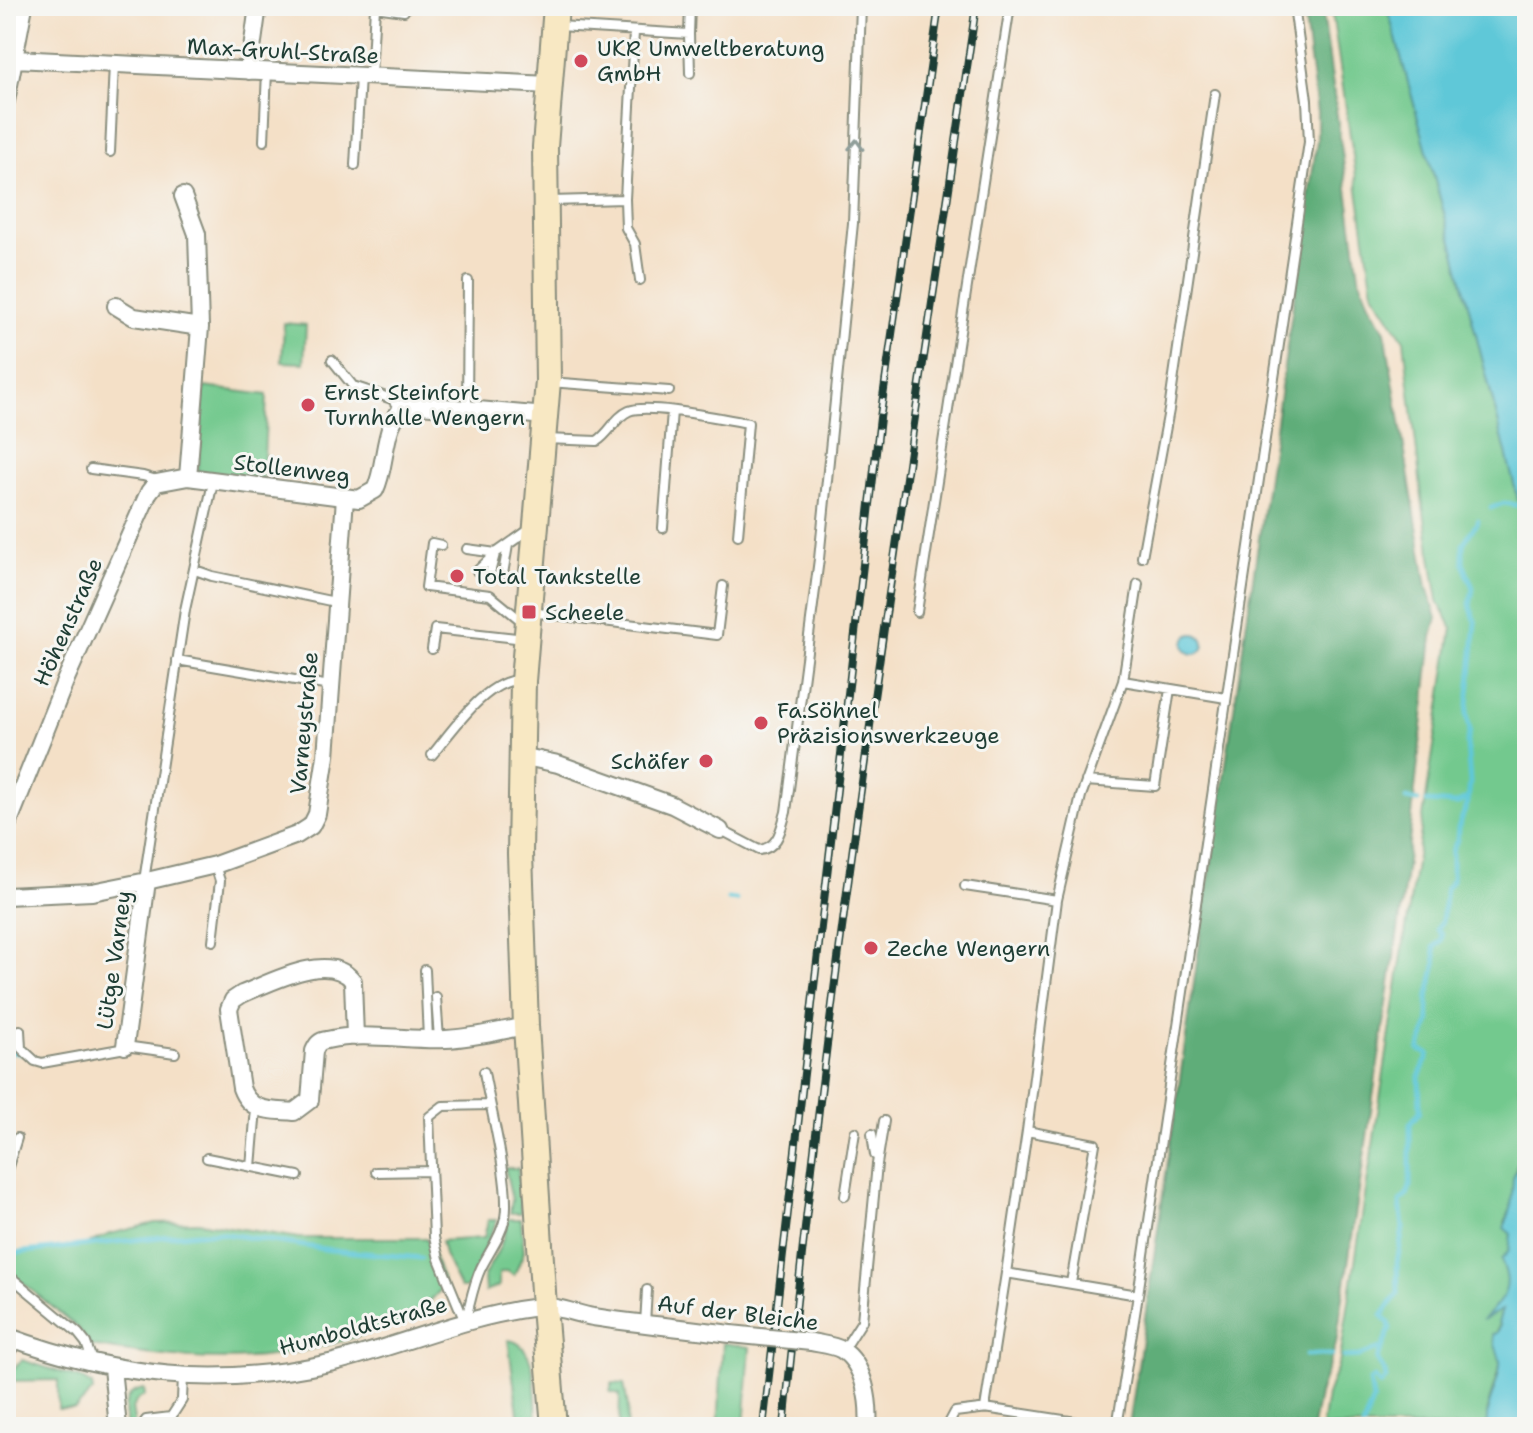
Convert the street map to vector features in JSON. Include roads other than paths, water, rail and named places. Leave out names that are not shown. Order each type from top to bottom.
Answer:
[{"type":"main road","points":[[554,1427],[526,1026],[520,854],[523,681],[548,381],[545,147],[555,16]]},
{"type":"street","points":[[6,101],[24,6]]},
{"type":"street","points":[[249,71],[258,6]]},
{"type":"street","name":"Max-Gruhl-Straße","points":[[15,59],[549,85]]},
{"type":"street","points":[[183,196],[197,234],[200,327],[188,477]]},
{"type":"street","points":[[116,306],[134,317],[200,327]]},
{"type":"street","points":[[400,409],[420,403],[467,408],[545,427]]},
{"type":"street","name":"Stollenweg","points":[[160,481],[188,477],[359,499],[375,490],[392,423],[400,409]]},
{"type":"street","name":"Höhenstraße","points":[[6,829],[66,679],[149,492],[160,481]]},
{"type":"street","name":"Varneystraße","points":[[6,896],[92,892],[146,881],[215,865],[297,835],[311,826],[317,814],[326,756],[345,498]]},
{"type":"street","points":[[521,756],[558,764],[672,805],[720,830]]},
{"type":"street","name":"Lütge Varney","points":[[125,1046],[146,881]]},
{"type":"street","points":[[355,1037],[354,986],[342,971],[307,969],[237,997],[230,1005],[228,1014],[241,1088],[246,1100],[256,1108],[294,1112],[310,1097],[315,1046],[328,1039],[434,1039],[478,1036],[526,1026]]},
{"type":"street","name":"Humboldtstraße","points":[[12,1338],[112,1368],[225,1377],[267,1374],[334,1362],[465,1322],[544,1307]]},
{"type":"street","name":"Auf der Bleiche","points":[[544,1307],[645,1324],[811,1342],[843,1351],[860,1373],[866,1391],[870,1405],[868,1427]]},
{"type":"street","points":[[112,1368],[118,1427]]},
{"type":"lane","points":[[690,6],[690,73]]},
{"type":"lane","points":[[720,830],[759,850],[766,849],[777,840],[786,812],[813,616],[853,223],[861,6]]},
{"type":"lane","points":[[917,612],[1010,6]]},
{"type":"lane","points":[[1117,1427],[1309,142],[1307,100],[1294,6]]},
{"type":"lane","points":[[355,165],[375,7],[404,11]]},
{"type":"lane","points":[[555,16],[634,32],[689,34]]},
{"type":"lane","points":[[634,32],[625,199],[626,228],[635,244],[640,280]]},
{"type":"lane","points":[[110,152],[114,64]]},
{"type":"lane","points":[[264,141],[267,71]]},
{"type":"lane","points":[[1142,557],[1169,410],[1215,94]]},
{"type":"lane","points":[[547,201],[625,199]]},
{"type":"lane","points":[[467,408],[468,281]]},
{"type":"lane","points":[[332,360],[340,374],[353,386],[392,399],[400,409]]},
{"type":"lane","points":[[548,381],[669,391]]},
{"type":"lane","points":[[545,427],[597,441],[627,412],[635,409],[672,411],[748,423],[738,535]]},
{"type":"lane","points":[[663,528],[672,411]]},
{"type":"lane","points":[[91,469],[160,481]]},
{"type":"lane","points":[[146,881],[177,660],[213,482]]},
{"type":"lane","points":[[477,571],[496,553],[537,524]]},
{"type":"lane","points":[[441,545],[432,543],[426,587],[489,593],[528,626]]},
{"type":"lane","points":[[503,574],[509,544]]},
{"type":"lane","points":[[467,549],[496,553]]},
{"type":"lane","points":[[490,573],[496,553]]},
{"type":"lane","points":[[195,570],[335,602]]},
{"type":"lane","points":[[987,1408],[1057,900],[1086,781],[1123,681],[1138,584]]},
{"type":"lane","points":[[432,649],[435,629],[528,626],[717,635],[723,586]]},
{"type":"lane","points":[[500,592],[500,604]]},
{"type":"lane","points":[[177,660],[330,686]]},
{"type":"lane","points":[[432,755],[491,690],[511,679],[523,681]]},
{"type":"lane","points":[[1123,681],[1226,698]]},
{"type":"lane","points":[[1086,781],[1155,786],[1170,689]]},
{"type":"lane","points":[[213,941],[220,881],[215,865]]},
{"type":"lane","points":[[965,886],[1057,900]]},
{"type":"lane","points":[[425,970],[434,1039]]},
{"type":"lane","points":[[434,1039],[436,997]]},
{"type":"lane","points":[[20,1030],[21,1048],[35,1061],[42,1063],[125,1046],[175,1053]]},
{"type":"lane","points":[[465,1322],[479,1271],[497,1239],[505,1216],[505,1186],[484,1072]]},
{"type":"lane","points":[[465,1322],[439,1259],[434,1237],[429,1117],[443,1106],[490,1105]]},
{"type":"lane","points":[[251,1167],[256,1108]]},
{"type":"lane","points":[[843,1351],[862,1321],[884,1121]]},
{"type":"lane","points":[[1027,1131],[1095,1144],[1071,1283]]},
{"type":"lane","points":[[845,1196],[855,1132]]},
{"type":"lane","points":[[872,1134],[877,1164]]},
{"type":"lane","points":[[6,1173],[17,1138]]},
{"type":"lane","points":[[207,1158],[298,1176]]},
{"type":"lane","points":[[376,1172],[431,1171]]},
{"type":"lane","points":[[6,1273],[78,1333],[86,1343],[94,1364]]},
{"type":"lane","points":[[1006,1273],[1138,1295]]},
{"type":"lane","points":[[645,1324],[647,1290]]},
{"type":"lane","points":[[6,1359],[12,1338]]},
{"type":"lane","points":[[141,1427],[146,1420],[171,1417],[182,1400],[183,1376]]},
{"type":"lane","points":[[947,1427],[955,1412],[987,1408],[1109,1427]]},
{"type":"water","points":[[1387,6],[1527,6],[1527,535],[1456,256]]},
{"type":"water","points":[[1194,634],[1201,637],[1204,644],[1201,651],[1194,654],[1187,651],[1184,644],[1187,637]]},
{"type":"water","points":[[1527,1101],[1527,1427],[1487,1427],[1488,1410],[1500,1365],[1493,1335],[1498,1332],[1502,1310],[1482,1320],[1500,1300],[1506,1287],[1507,1279],[1501,1260],[1509,1251],[1511,1234],[1504,1228],[1511,1209],[1513,1178],[1518,1166]]},
{"type":"waterway","points":[[1491,508],[1504,503],[1527,507]]},
{"type":"waterway","points":[[1363,1427],[1373,1399],[1370,1381],[1375,1378],[1380,1385],[1386,1379],[1377,1360],[1390,1329],[1382,1316],[1398,1293],[1397,1263],[1403,1228],[1400,1202],[1410,1187],[1410,1124],[1420,1111],[1419,1077],[1429,1054],[1419,1050],[1429,1023],[1428,998],[1436,963],[1434,947],[1441,941],[1442,935],[1437,929],[1442,921],[1446,888],[1452,881],[1452,851],[1468,802],[1467,743],[1470,731],[1467,714],[1476,623],[1470,605],[1473,588],[1463,563],[1463,544],[1478,521]]},
{"type":"waterway","points":[[1427,802],[1457,804],[1467,798]]},
{"type":"waterway","points":[[1406,799],[1418,801]]},
{"type":"waterway","points":[[728,899],[736,900]]},
{"type":"waterway","points":[[6,1051],[21,1053]]},
{"type":"waterway","points":[[6,1254],[219,1233],[331,1250],[421,1258]]},
{"type":"waterway","points":[[1344,1357],[1359,1356],[1381,1348]]},
{"type":"waterway","points":[[1306,1355],[1332,1355]]},
{"type":"railway","points":[[763,1427],[880,418],[939,6]]},
{"type":"railway","points":[[784,1427],[847,893],[976,6]]},
{"type":"place","name":"UKR Umweltberatung GmbH","points":[[581,61]]},
{"type":"place","name":"Ernst Steinfort Turnhalle Wengern","points":[[308,405]]},
{"type":"place","name":"Total Tankstelle","points":[[457,576]]},
{"type":"place","name":"Scheele","points":[[529,612]]},
{"type":"place","name":"Fa.Söhnel Präzisionswerkzeuge","points":[[761,723]]},
{"type":"place","name":"Schäfer","points":[[706,761]]},
{"type":"place","name":"Zeche Wengern","points":[[871,948]]}]
